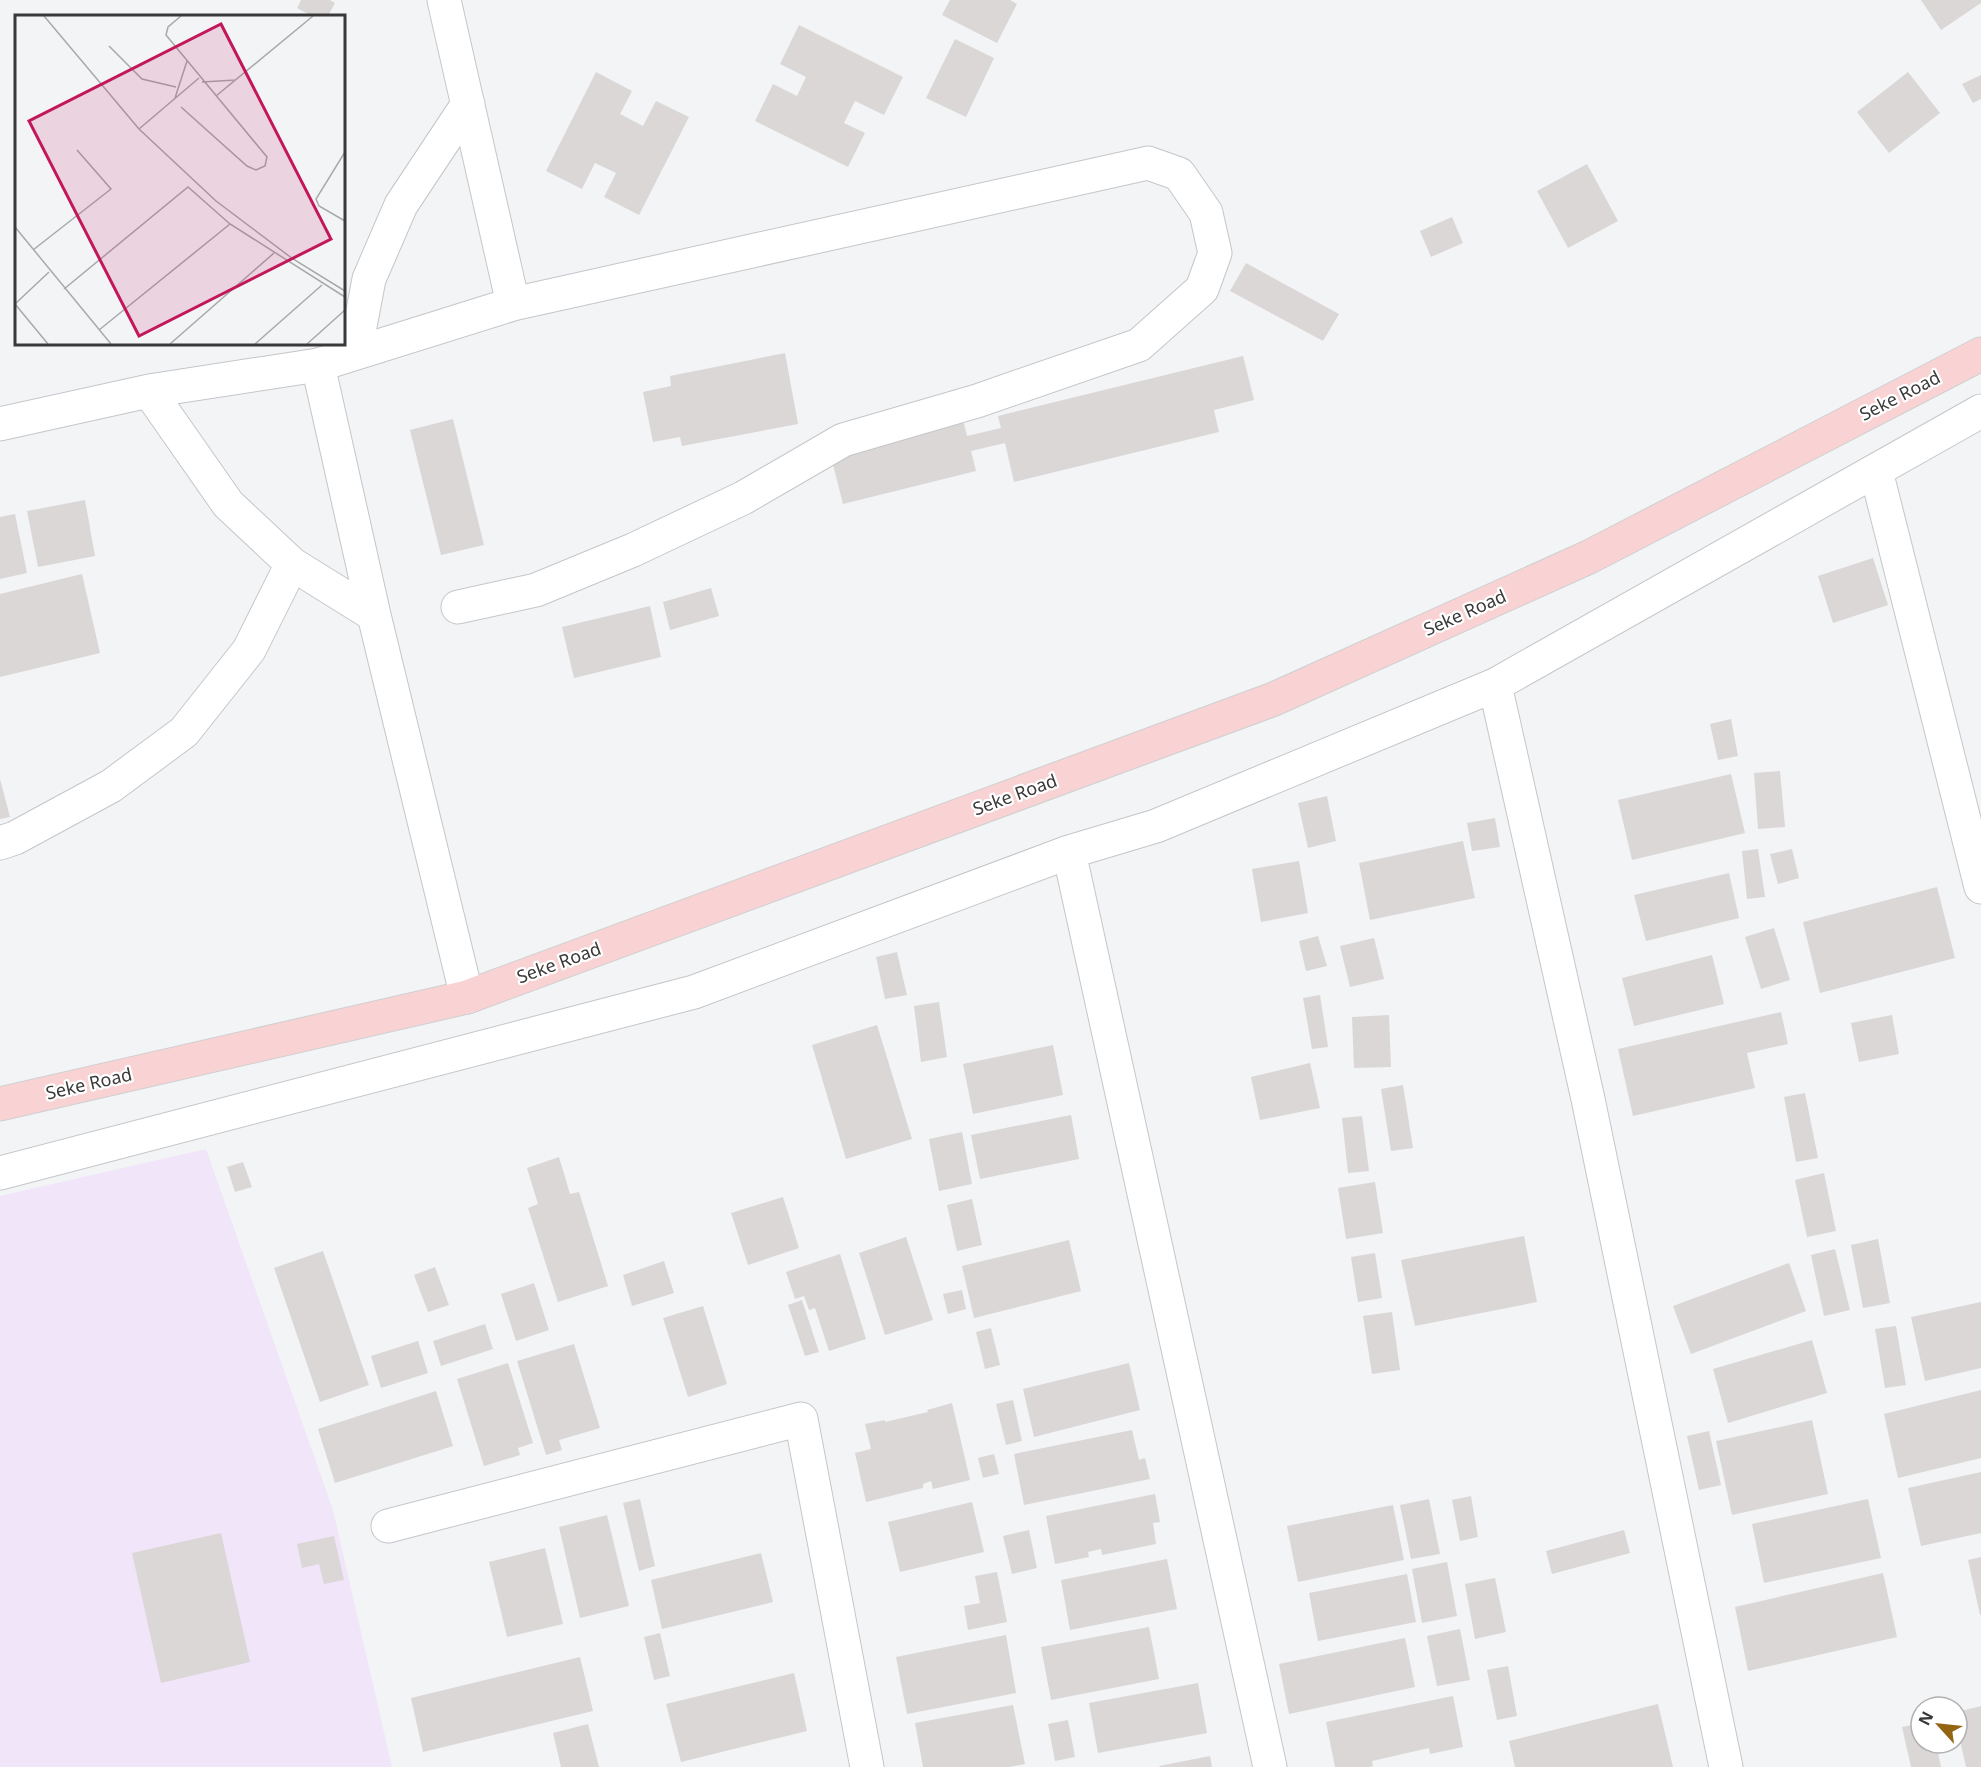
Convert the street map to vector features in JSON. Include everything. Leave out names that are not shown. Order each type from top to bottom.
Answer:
[{"type":"main road","name":"Seke Road","points":[[0,1104],[467,997],[1274,699],[1589,557],[1981,354]]},
{"type":"street","points":[[444,0],[513,304]]},
{"type":"street","points":[[355,353],[369,279],[401,205],[468,104]]},
{"type":"street","points":[[0,424],[149,391],[318,365],[513,304],[1148,163],[1179,174],[1206,213],[1215,253],[1202,289],[1139,345],[977,400],[843,440],[743,498],[633,550],[536,590],[458,607]]},
{"type":"street","points":[[318,365],[374,615],[467,997]]},
{"type":"street","points":[[149,391],[228,504],[292,564],[374,615]]},
{"type":"street","points":[[0,1173],[694,992],[1069,852],[1156,826],[1495,685],[1981,411]]},
{"type":"street","points":[[1876,471],[1981,886]]},
{"type":"street","points":[[0,843],[15,838],[111,786],[184,732],[249,650],[292,564]]},
{"type":"street","points":[[1495,685],[1591,1111],[1726,1767]]},
{"type":"street","points":[[1069,852],[1270,1767]]},
{"type":"street","points":[[387,1526],[801,1419],[867,1767]]},
{"type":"shaded area","points":[[206,1149],[333,1510],[392,1767],[0,1767],[0,1196]]},
{"type":"building","points":[[301,0],[330,0],[335,3],[329,15],[310,15],[297,8]]},
{"type":"building","points":[[950,0],[1010,0],[1017,4],[997,43],[942,15]]},
{"type":"building","points":[[1921,0],[1981,0],[1981,3],[1941,30]]},
{"type":"building","points":[[799,25],[903,77],[884,115],[855,101],[844,123],[865,133],[848,167],[755,121],[773,84],[797,96],[806,77],[780,64]]},
{"type":"building","points":[[955,39],[994,58],[966,117],[926,98]]},
{"type":"building","points":[[596,72],[632,91],[620,114],[643,126],[656,101],[689,117],[639,215],[604,197],[616,173],[595,163],[582,189],[546,171]]},
{"type":"building","points":[[1908,72],[1940,113],[1889,153],[1857,112]]},
{"type":"building","points":[[1981,75],[1981,99],[1973,103],[1962,84]]},
{"type":"building","points":[[1587,164],[1618,221],[1568,248],[1537,191]]},
{"type":"building","points":[[1452,217],[1463,243],[1431,257],[1420,231]]},
{"type":"building","points":[[1246,263],[1339,314],[1323,341],[1230,291]]},
{"type":"building","points":[[785,353],[798,424],[682,446],[680,437],[653,442],[643,392],[671,386],[670,376]]},
{"type":"building","points":[[1243,356],[1254,400],[1214,410],[1219,432],[1014,482],[1005,443],[971,451],[976,471],[843,504],[830,453],[963,420],[967,436],[1001,428],[998,416]]},
{"type":"building","points":[[453,419],[484,545],[441,555],[410,430]]},
{"type":"building","points":[[85,500],[95,556],[38,567],[27,511]]},
{"type":"building","points":[[15,514],[27,573],[0,579],[0,517]]},
{"type":"building","points":[[1873,558],[1888,605],[1833,623],[1818,576]]},
{"type":"building","points":[[82,574],[100,653],[0,677],[0,594]]},
{"type":"building","points":[[711,588],[719,616],[670,630],[663,602]]},
{"type":"building","points":[[650,606],[661,657],[574,678],[562,627]]},
{"type":"building","points":[[1731,719],[1738,756],[1718,760],[1710,724]]},
{"type":"building","points":[[1780,771],[1785,827],[1758,829],[1754,773]]},
{"type":"building","points":[[1731,774],[1745,833],[1632,860],[1618,800]]},
{"type":"building","points":[[0,779],[10,817],[0,819]]},
{"type":"building","points":[[1327,796],[1336,841],[1308,848],[1298,803]]},
{"type":"building","points":[[1495,818],[1500,847],[1472,851],[1467,823]]},
{"type":"building","points":[[1463,841],[1475,898],[1370,920],[1359,863]]},
{"type":"building","points":[[1758,849],[1765,897],[1747,899],[1742,851]]},
{"type":"building","points":[[1792,849],[1799,878],[1778,884],[1770,854]]},
{"type":"building","points":[[1299,861],[1308,913],[1261,922],[1252,869]]},
{"type":"building","points":[[1729,873],[1739,918],[1646,941],[1634,895]]},
{"type":"building","points":[[1937,887],[1955,958],[1820,993],[1803,922]]},
{"type":"building","points":[[1774,928],[1790,980],[1761,989],[1745,937]]},
{"type":"building","points":[[1318,936],[1327,966],[1306,971],[1299,941]]},
{"type":"building","points":[[1374,938],[1384,979],[1350,987],[1340,946]]},
{"type":"building","points":[[897,952],[907,995],[885,999],[876,957]]},
{"type":"building","points":[[1712,955],[1724,1004],[1634,1026],[1622,978]]},
{"type":"building","points":[[1320,995],[1328,1047],[1312,1049],[1303,998]]},
{"type":"building","points":[[939,1002],[947,1057],[921,1062],[914,1006]]},
{"type":"building","points":[[1781,1012],[1788,1044],[1747,1053],[1755,1088],[1633,1116],[1618,1049]]},
{"type":"building","points":[[1389,1015],[1391,1067],[1354,1068],[1352,1017]]},
{"type":"building","points":[[1892,1015],[1899,1054],[1859,1062],[1851,1023]]},
{"type":"building","points":[[877,1025],[912,1139],[846,1159],[812,1045]]},
{"type":"building","points":[[1053,1045],[1063,1095],[973,1114],[963,1064]]},
{"type":"building","points":[[1310,1063],[1320,1108],[1260,1120],[1251,1077]]},
{"type":"building","points":[[1403,1085],[1413,1148],[1391,1151],[1381,1089]]},
{"type":"building","points":[[1805,1093],[1818,1158],[1796,1162],[1784,1097]]},
{"type":"building","points":[[1071,1115],[1079,1159],[980,1179],[971,1135]]},
{"type":"building","points":[[1362,1116],[1369,1171],[1348,1173],[1342,1118]]},
{"type":"building","points":[[962,1132],[972,1184],[939,1191],[929,1139]]},
{"type":"building","points":[[559,1157],[570,1194],[579,1192],[608,1286],[558,1302],[528,1208],[538,1204],[527,1168]]},
{"type":"building","points":[[243,1162],[252,1187],[235,1192],[227,1167]]},
{"type":"building","points":[[1824,1173],[1836,1231],[1807,1237],[1795,1180]]},
{"type":"building","points":[[1375,1182],[1383,1233],[1346,1239],[1338,1188]]},
{"type":"building","points":[[783,1197],[799,1248],[748,1265],[731,1213]]},
{"type":"building","points":[[972,1199],[982,1245],[957,1251],[947,1205]]},
{"type":"building","points":[[1524,1236],[1537,1302],[1415,1326],[1401,1260]]},
{"type":"building","points":[[906,1237],[933,1320],[885,1335],[859,1253]]},
{"type":"building","points":[[1878,1239],[1890,1303],[1863,1308],[1851,1245]]},
{"type":"building","points":[[1069,1240],[1081,1291],[974,1318],[962,1266]]},
{"type":"building","points":[[1835,1249],[1850,1310],[1824,1316],[1811,1255]]},
{"type":"building","points":[[323,1251],[369,1385],[320,1402],[274,1268]]},
{"type":"building","points":[[1375,1253],[1382,1298],[1358,1302],[1351,1257]]},
{"type":"building","points":[[840,1254],[866,1339],[829,1351],[815,1308],[809,1310],[804,1296],[795,1299],[786,1272]]},
{"type":"building","points":[[664,1261],[674,1293],[632,1306],[623,1275]]},
{"type":"building","points":[[1789,1263],[1806,1311],[1691,1354],[1673,1306]]},
{"type":"building","points":[[435,1267],[449,1305],[428,1312],[414,1275]]},
{"type":"building","points":[[534,1283],[549,1330],[516,1341],[501,1294]]},
{"type":"building","points":[[962,1290],[966,1309],[948,1314],[943,1294]]},
{"type":"building","points":[[802,1300],[819,1352],[805,1356],[788,1305]]},
{"type":"building","points":[[1981,1302],[1981,1368],[1925,1381],[1911,1317]]},
{"type":"building","points":[[703,1306],[727,1384],[688,1397],[663,1318]]},
{"type":"building","points":[[1392,1312],[1400,1370],[1372,1374],[1363,1316]]},
{"type":"building","points":[[485,1324],[493,1349],[441,1366],[433,1341]]},
{"type":"building","points":[[1896,1326],[1906,1385],[1885,1388],[1875,1329]]},
{"type":"building","points":[[991,1328],[1000,1365],[985,1369],[976,1332]]},
{"type":"building","points":[[1812,1340],[1827,1393],[1728,1423],[1713,1369]]},
{"type":"building","points":[[418,1341],[428,1373],[381,1388],[371,1356]]},
{"type":"building","points":[[574,1344],[600,1428],[559,1440],[562,1450],[546,1455],[517,1361]]},
{"type":"building","points":[[508,1363],[533,1443],[518,1448],[520,1455],[484,1466],[457,1379]]},
{"type":"building","points":[[1129,1363],[1140,1410],[1034,1437],[1023,1389]]},
{"type":"building","points":[[1981,1390],[1981,1458],[1898,1478],[1884,1414]]},
{"type":"building","points":[[436,1391],[453,1446],[335,1483],[318,1429]]},
{"type":"building","points":[[1013,1400],[1022,1441],[1006,1445],[996,1404]]},
{"type":"building","points":[[952,1403],[970,1480],[933,1489],[931,1481],[923,1484],[923,1488],[866,1502],[855,1453],[871,1449],[865,1424],[928,1412],[927,1410]]},
{"type":"building","points":[[1812,1420],[1828,1494],[1732,1515],[1716,1441]]},
{"type":"building","points":[[1132,1430],[1139,1460],[1145,1458],[1150,1479],[1024,1505],[1014,1454]]},
{"type":"building","points":[[1709,1431],[1721,1485],[1699,1490],[1687,1436]]},
{"type":"building","points":[[994,1454],[999,1474],[983,1478],[978,1458]]},
{"type":"building","points":[[1981,1472],[1981,1533],[1921,1546],[1908,1488]]},
{"type":"building","points":[[1155,1494],[1160,1522],[1153,1523],[1156,1544],[1102,1555],[1101,1549],[1088,1552],[1089,1557],[1055,1564],[1046,1516]]},
{"type":"building","points":[[1471,1496],[1478,1537],[1460,1541],[1452,1500]]},
{"type":"building","points":[[640,1499],[655,1566],[639,1571],[623,1503]]},
{"type":"building","points":[[1429,1499],[1440,1554],[1411,1559],[1400,1505]]},
{"type":"building","points":[[1868,1499],[1881,1558],[1764,1583],[1752,1524]]},
{"type":"building","points":[[972,1502],[984,1552],[900,1572],[888,1522]]},
{"type":"building","points":[[1393,1505],[1404,1560],[1298,1582],[1287,1526]]},
{"type":"building","points":[[607,1515],[629,1606],[580,1618],[559,1527]]},
{"type":"building","points":[[1029,1530],[1037,1568],[1012,1574],[1003,1536]]},
{"type":"building","points":[[1624,1530],[1630,1553],[1552,1574],[1546,1551]]},
{"type":"building","points":[[221,1533],[250,1662],[161,1683],[132,1553]]},
{"type":"building","points":[[334,1536],[344,1580],[324,1584],[319,1564],[302,1568],[297,1544]]},
{"type":"building","points":[[545,1548],[563,1624],[507,1637],[489,1562]]},
{"type":"building","points":[[761,1553],[773,1602],[662,1629],[651,1580]]},
{"type":"building","points":[[1981,1557],[1981,1615],[1980,1615],[1968,1560]]},
{"type":"building","points":[[1167,1559],[1177,1609],[1070,1630],[1061,1580]]},
{"type":"building","points":[[1447,1562],[1457,1616],[1422,1623],[1412,1569]]},
{"type":"building","points":[[997,1572],[1007,1622],[968,1630],[964,1606],[980,1603],[975,1576]]},
{"type":"building","points":[[1883,1573],[1897,1637],[1748,1671],[1735,1607]]},
{"type":"building","points":[[1407,1574],[1416,1622],[1318,1641],[1309,1593]]},
{"type":"building","points":[[1495,1578],[1506,1632],[1475,1639],[1465,1584]]},
{"type":"building","points":[[1149,1627],[1159,1679],[1051,1700],[1041,1647]]},
{"type":"building","points":[[1460,1629],[1470,1680],[1437,1686],[1427,1636]]},
{"type":"building","points":[[660,1633],[670,1676],[654,1680],[644,1637]]},
{"type":"building","points":[[1006,1635],[1016,1693],[907,1714],[896,1657]]},
{"type":"building","points":[[1405,1638],[1415,1687],[1289,1714],[1279,1664]]},
{"type":"building","points":[[580,1657],[593,1711],[423,1752],[411,1698]]},
{"type":"building","points":[[1508,1666],[1517,1716],[1497,1720],[1487,1670]]},
{"type":"building","points":[[794,1673],[807,1731],[681,1762],[666,1704]]},
{"type":"building","points":[[1198,1683],[1207,1733],[1098,1753],[1089,1703]]},
{"type":"building","points":[[1453,1696],[1463,1747],[1430,1754],[1429,1748],[1372,1761],[1373,1766],[1369,1767],[1335,1767],[1326,1722]]},
{"type":"building","points":[[1658,1704],[1673,1767],[1515,1767],[1509,1741]]},
{"type":"building","points":[[1013,1705],[1025,1764],[1009,1767],[923,1767],[915,1723]]},
{"type":"building","points":[[1981,1706],[1981,1767],[1966,1767],[1963,1755],[1969,1755],[1969,1709]]},
{"type":"building","points":[[1068,1720],[1075,1757],[1055,1761],[1048,1724]]},
{"type":"building","points":[[588,1724],[599,1767],[561,1767],[553,1733]]},
{"type":"building","points":[[1909,1726],[1909,1755],[1938,1755],[1941,1767],[1911,1767],[1902,1727]]},
{"type":"building","points":[[1210,1756],[1212,1767],[1159,1766]]}]
